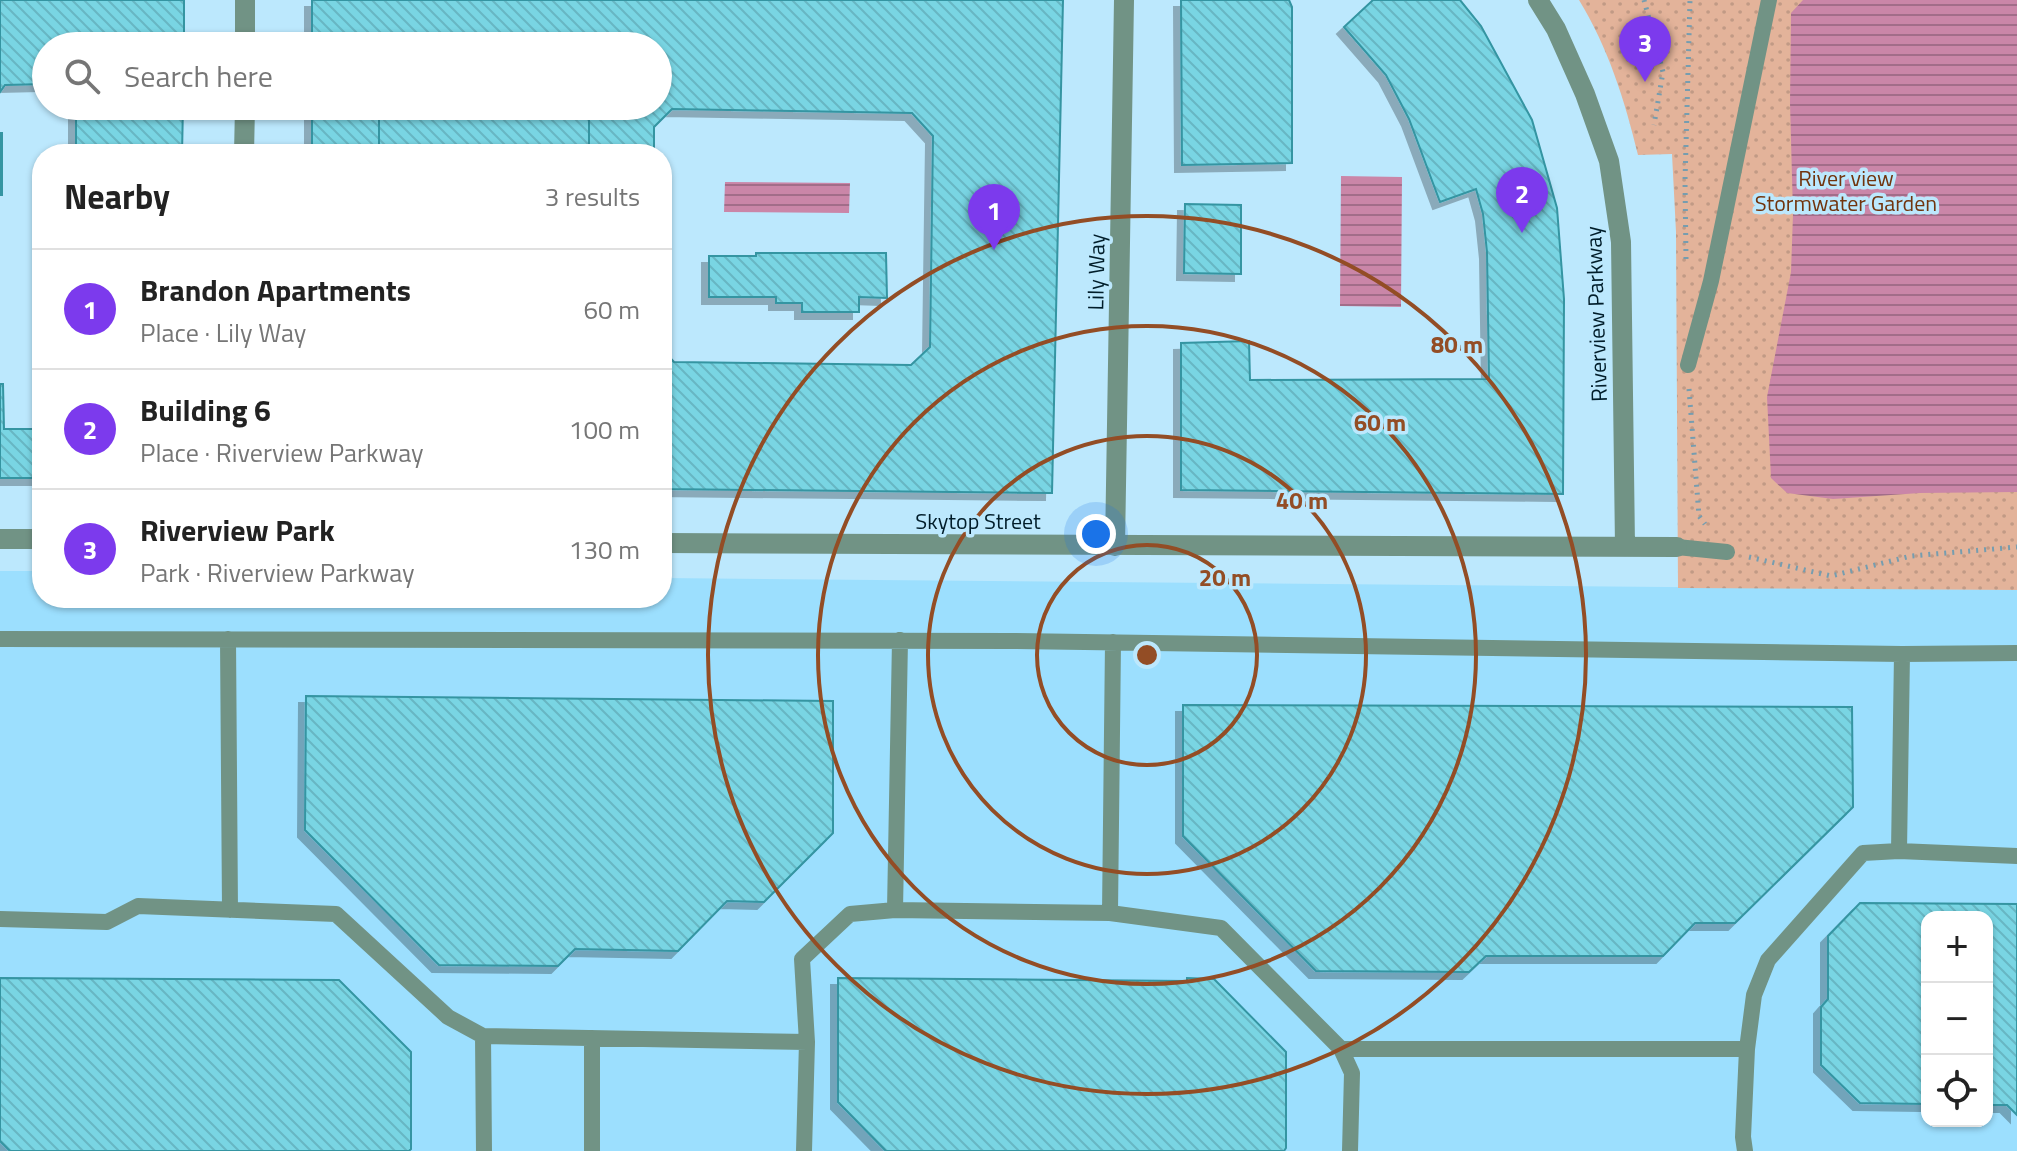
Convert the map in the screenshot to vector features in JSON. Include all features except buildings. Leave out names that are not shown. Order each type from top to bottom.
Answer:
[{"type":"street","points":[[245,0],[245,32]]},
{"type":"street","name":"Lily Way","points":[[1115,546],[1124,0]]},
{"type":"street","name":"Riverview Parkway","points":[[1538,0],[1556,29],[1585,94],[1609,161],[1621,242],[1625,546]]},
{"type":"street","points":[[244,144],[245,120]]},
{"type":"street","points":[[0,539],[32,539]]},
{"type":"street","name":"Skytop Street","points":[[672,543],[1677,547]]},
{"type":"lane","points":[[1688,365],[1711,281],[1769,0]]},
{"type":"lane","points":[[1677,547],[1727,552]]},
{"type":"lane","points":[[0,639],[900,640],[2017,653]]},
{"type":"lane","points":[[228,639],[230,910]]},
{"type":"lane","points":[[895,910],[900,640]]},
{"type":"lane","points":[[1110,913],[1113,642]]},
{"type":"lane","points":[[1899,851],[1902,654]]},
{"type":"lane","points":[[1745,1151],[1747,1049],[1754,995],[1768,960],[1863,853],[1899,851],[2017,856]]},
{"type":"lane","points":[[0,919],[107,922],[138,906],[336,914],[448,1017],[483,1036],[807,1042]]},
{"type":"lane","points":[[804,1151],[807,1042],[802,959],[850,914],[895,910],[1110,913],[1221,928],[1341,1049],[1352,1073],[1350,1151]]},
{"type":"lane","points":[[483,1036],[484,1151]]},
{"type":"lane","points":[[592,1038],[592,1151]]},
{"type":"lane","points":[[1341,1049],[1747,1049]]},
{"type":"path","points":[[1644,0],[1663,72],[1654,125]]},
{"type":"path","points":[[1699,516],[1727,552],[1831,576],[1911,556],[2017,547]]},
{"type":"shaded area","points":[[1803,0],[2017,0],[2017,492],[1920,493],[1833,499],[1787,493],[1771,478],[1767,397],[1791,272],[1791,13]]},
{"type":"shaded area","points":[[1341,176],[1402,177],[1401,307],[1340,306]]},
{"type":"shaded area","points":[[725,182],[850,183],[849,213],[724,212]]},
{"type":"shaded area","points":[[0,571],[32,571],[32,608],[672,608],[672,578],[2017,590],[2017,1151],[0,1151]]},
{"type":"green space","name":"River view Stormwater Garden","points":[[1579,0],[2017,0],[2017,590],[1678,588],[1676,232],[1672,154],[1638,155],[1614,75],[1599,36]]},
{"type":"place","name":"Riverview Park","points":[[1645,82]]},
{"type":"place","name":"Building 6","points":[[1522,233]]},
{"type":"place","name":"Brandon Apartments","points":[[994,250]]}]
